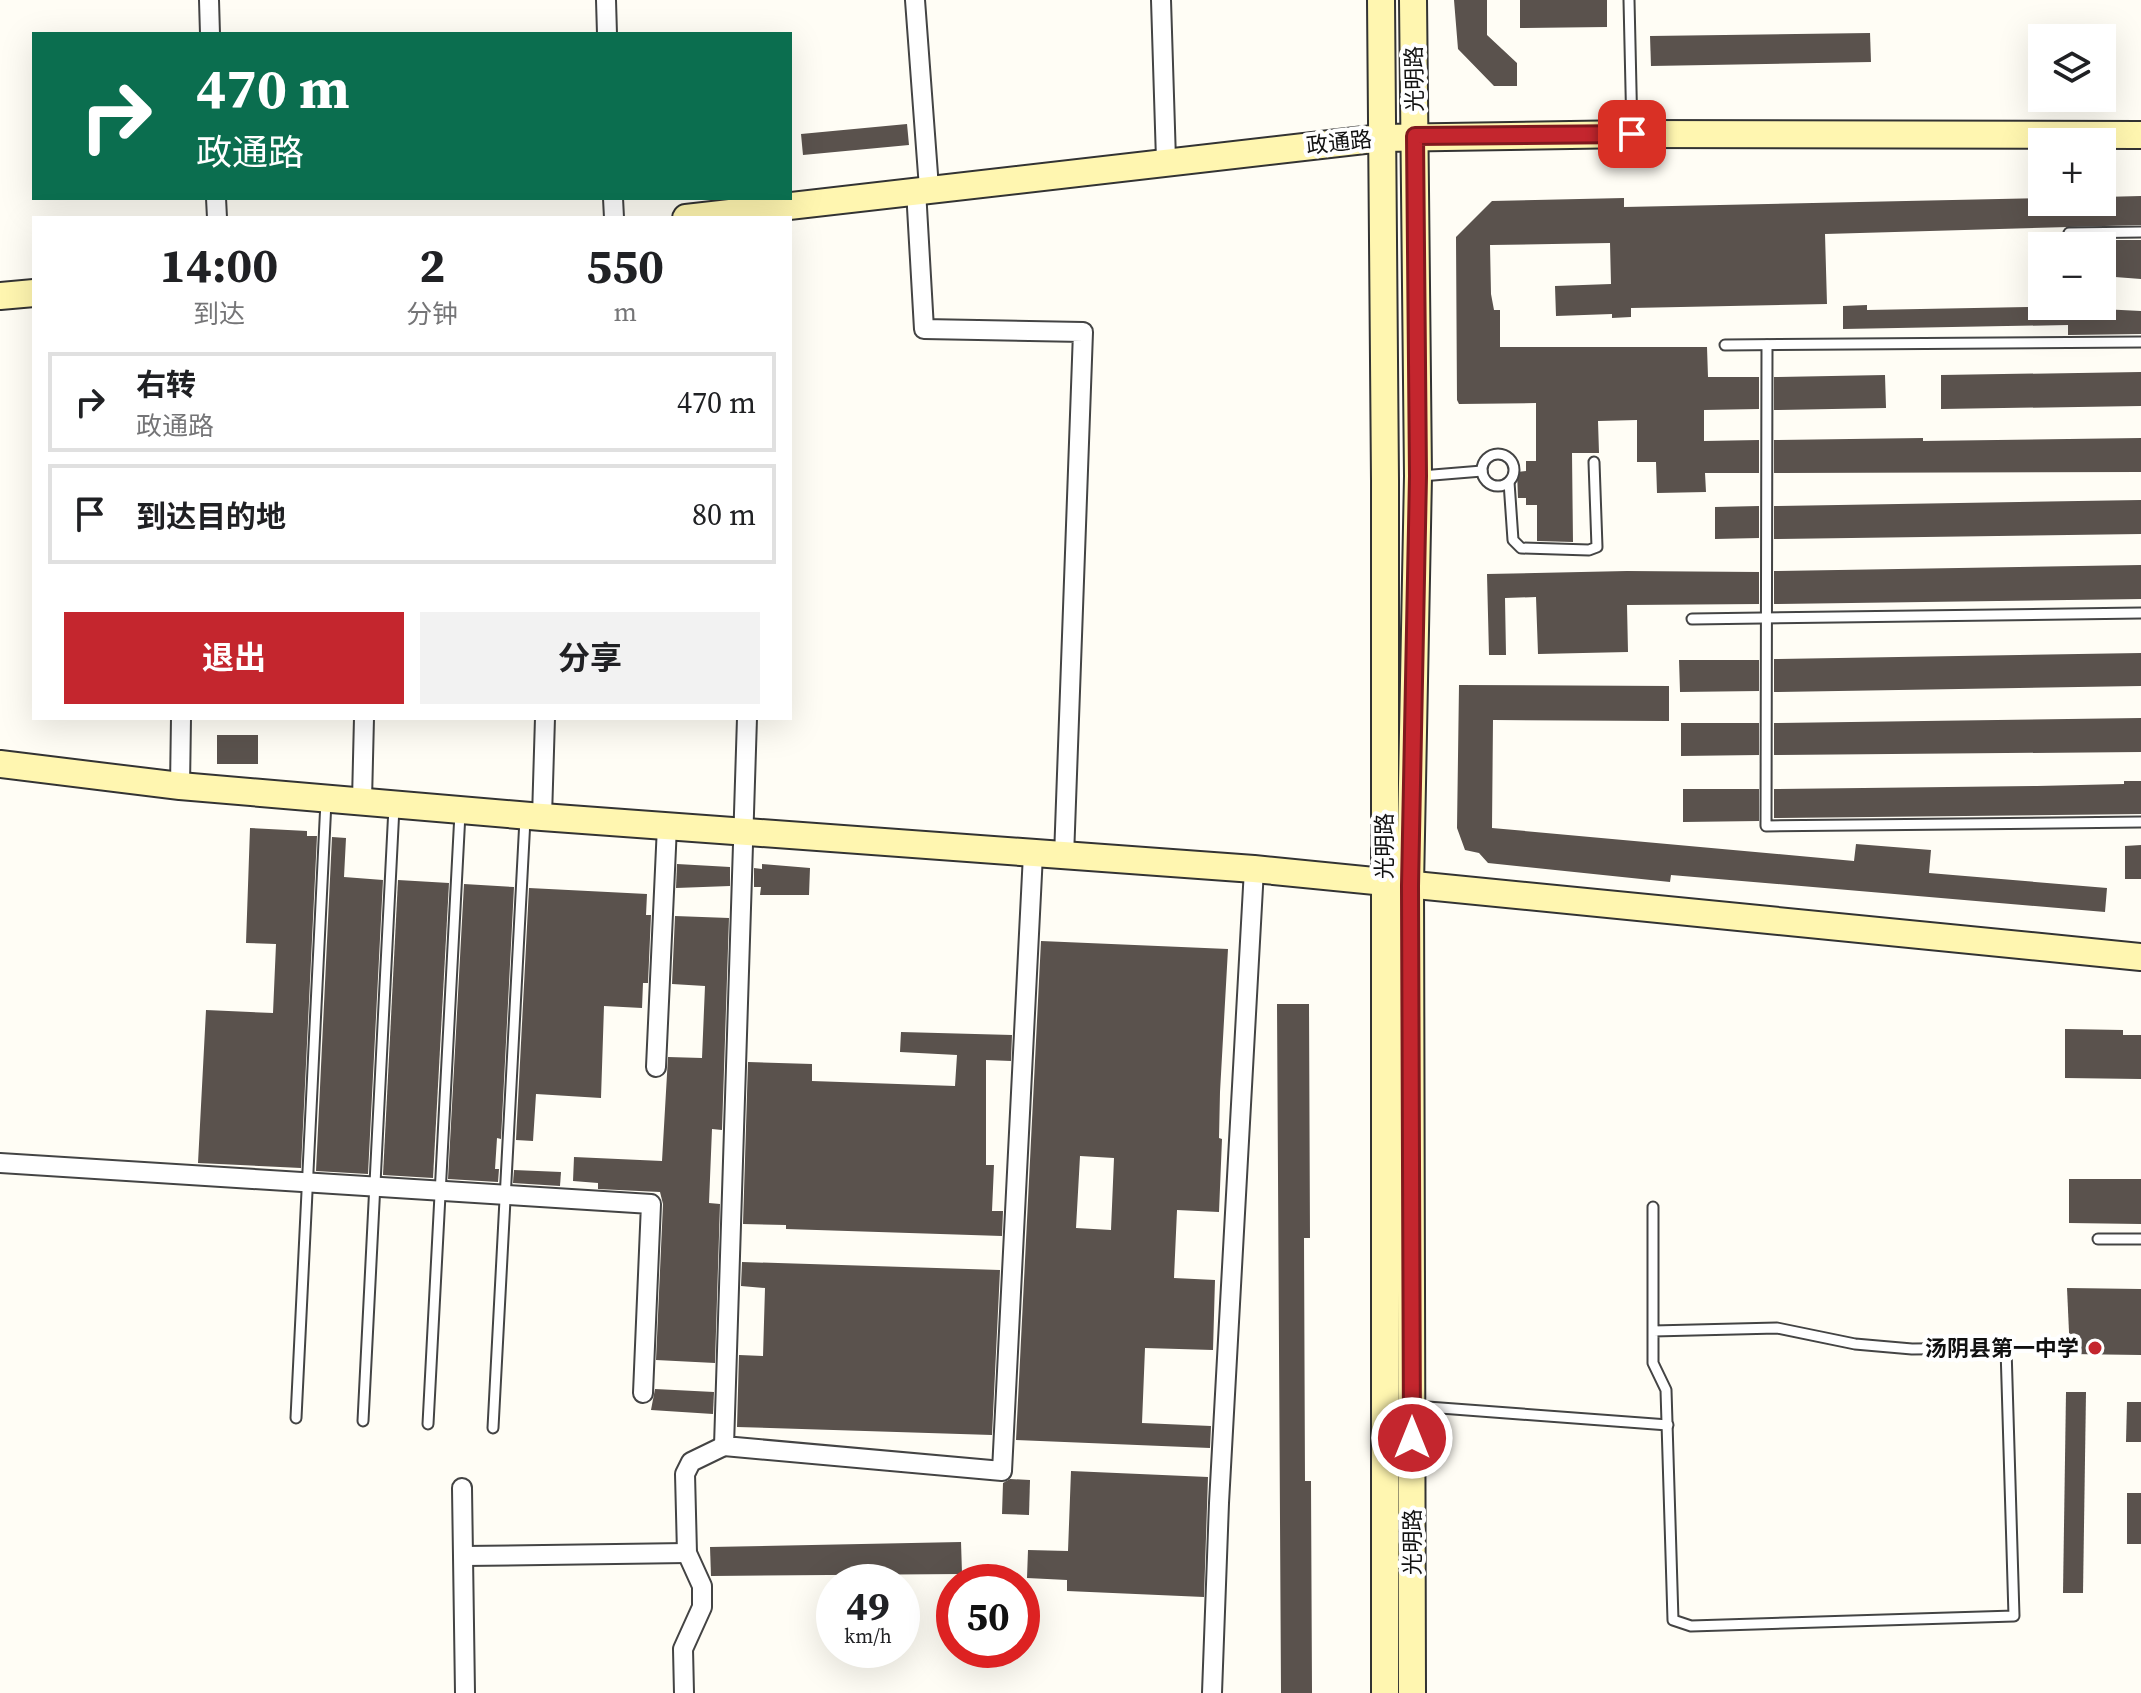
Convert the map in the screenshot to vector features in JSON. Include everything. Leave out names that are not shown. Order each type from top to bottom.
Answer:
[{"type":"street","points":[[209,0],[210,32]]},
{"type":"street","points":[[606,0],[607,32]]},
{"type":"street","points":[[915,0],[923,189],[924,329],[1083,332],[1064,857]]},
{"type":"street","points":[[1161,0],[1166,160]]},
{"type":"street","name":"光明路","points":[[1381,0],[1397,885],[1412,1406],[1412,1693]]},
{"type":"street","name":"光明路","points":[[1385,1693],[1382,1405],[1397,885],[1418,476],[1413,0]]},
{"type":"street","name":"政通路","points":[[702,216],[1166,160],[1415,136],[2141,135]]},
{"type":"street","points":[[0,296],[32,293]]},
{"type":"street","points":[[180,786],[181,720]]},
{"type":"street","points":[[362,800],[364,720]]},
{"type":"street","points":[[534,816],[545,720]]},
{"type":"street","points":[[724,1446],[746,833],[747,720]]},
{"type":"street","points":[[0,764],[180,786],[534,816],[1254,869],[2141,957]]},
{"type":"street","points":[[656,1067],[667,826]]},
{"type":"street","points":[[684,1693],[683,1649],[702,1607],[702,1586],[687,1553],[685,1474],[691,1462],[724,1446],[1002,1471],[1033,854]]},
{"type":"street","points":[[1212,1693],[1254,869]]},
{"type":"street","points":[[0,1163],[651,1204],[643,1393]]},
{"type":"street","points":[[462,1488],[465,1693]]},
{"type":"street","points":[[464,1556],[687,1553]]},
{"type":"lane","points":[[1629,0],[1632,134]]},
{"type":"lane","points":[[2116,232],[2141,232]]},
{"type":"lane","points":[[1725,345],[2141,342]]},
{"type":"lane","points":[[1767,345],[1766,826],[2141,822]]},
{"type":"lane","points":[[1482,471],[1489,457],[1506,456],[1515,470],[1509,482],[1513,540],[1521,548],[1589,550],[1597,547],[1594,462]]},
{"type":"lane","points":[[1418,476],[1482,471]]},
{"type":"lane","points":[[1482,471],[1491,484],[1509,482]]},
{"type":"lane","points":[[1692,619],[2141,613]]},
{"type":"lane","points":[[296,1418],[305,1182],[327,798]]},
{"type":"lane","points":[[363,1421],[394,804]]},
{"type":"lane","points":[[428,1424],[460,809]]},
{"type":"lane","points":[[493,1428],[506,1195],[534,816]]},
{"type":"lane","points":[[1653,1207],[1653,1331],[1653,1363],[1666,1390],[1670,1541],[1676,1623],[1691,1626],[2014,1616],[2006,1348],[1912,1349],[1855,1344],[1777,1328],[1653,1331]]},
{"type":"lane","points":[[2098,1239],[2141,1239]]},
{"type":"lane","points":[[1382,1405],[1668,1425]]},
{"type":"building","points":[[1454,0],[1487,0],[1487,35],[1517,63],[1517,86],[1494,86],[1458,49]]},
{"type":"building","points":[[1520,0],[1607,0],[1607,27],[1520,28]]},
{"type":"building","points":[[1870,33],[1871,62],[1651,66],[1650,36]]},
{"type":"building","points":[[907,124],[909,145],[803,155],[801,134]]},
{"type":"building","points":[[2141,196],[2141,225],[1825,234],[1827,304],[1631,308],[1631,317],[1612,318],[1612,314],[1556,316],[1555,286],[1611,284],[1610,243],[1490,245],[1491,294],[1494,310],[1500,310],[1500,347],[1707,347],[1708,377],[1759,377],[1759,409],[1704,410],[1704,441],[1759,440],[1759,473],[1705,473],[1706,492],[1657,493],[1656,462],[1637,462],[1637,420],[1598,421],[1599,453],[1572,453],[1573,542],[1537,541],[1537,505],[1526,505],[1526,498],[1518,498],[1517,472],[1526,471],[1526,461],[1536,461],[1536,403],[1459,404],[1457,400],[1456,237],[1492,201],[1624,198],[1624,207],[2028,198],[2028,216],[2116,216],[2116,197]]},
{"type":"building","points":[[2116,240],[2141,240],[2141,279],[2116,277]]},
{"type":"building","points":[[1867,305],[1867,310],[2028,307],[2028,320],[2116,320],[2116,310],[2141,311],[2141,334],[2068,335],[2068,325],[1843,329],[1843,306]]},
{"type":"building","points":[[2141,372],[2141,406],[1941,409],[1941,375]]},
{"type":"building","points":[[1885,375],[1886,408],[1774,410],[1774,377]]},
{"type":"building","points":[[1923,438],[1923,441],[2141,438],[2141,472],[1774,473],[1774,440]]},
{"type":"building","points":[[2141,500],[2141,534],[1774,539],[1774,506]]},
{"type":"building","points":[[1759,506],[1759,538],[1715,539],[1715,507]]},
{"type":"building","points":[[2141,565],[2141,599],[1774,604],[1774,571]]},
{"type":"building","points":[[1759,572],[1759,604],[1627,605],[1628,652],[1538,654],[1536,597],[1505,598],[1506,655],[1489,655],[1487,574]]},
{"type":"building","points":[[2141,653],[2141,686],[1774,692],[1774,659]]},
{"type":"building","points":[[1679,660],[1759,660],[1759,691],[1680,692]]},
{"type":"building","points":[[1459,685],[1669,686],[1669,721],[1493,720],[1492,828],[1854,861],[1856,844],[1931,850],[1929,873],[2107,888],[2105,912],[1671,875],[1670,882],[1488,863],[1479,853],[1465,850],[1457,828]]},
{"type":"building","points":[[2141,718],[2141,752],[1774,755],[1774,723]]},
{"type":"building","points":[[1681,723],[1759,723],[1759,755],[1681,756]]},
{"type":"building","points":[[217,735],[258,735],[258,764],[217,764]]},
{"type":"building","points":[[2124,781],[2141,781],[2141,814],[1774,818],[1774,789],[2037,786],[2124,784]]},
{"type":"building","points":[[1683,789],[1759,789],[1759,821],[1683,822]]},
{"type":"building","points":[[250,828],[307,831],[307,836],[317,836],[301,1168],[198,1163],[206,1010],[273,1013],[276,944],[246,943]]},
{"type":"building","points":[[332,837],[346,838],[344,877],[383,880],[368,1174],[316,1171]]},
{"type":"building","points":[[2141,845],[2141,879],[2125,879],[2125,846]]},
{"type":"building","points":[[677,864],[730,867],[730,886],[676,888]]},
{"type":"building","points":[[762,864],[810,868],[809,895],[760,895],[761,887],[754,887],[754,868],[762,869]]},
{"type":"building","points":[[398,880],[449,883],[433,1178],[383,1175]]},
{"type":"building","points":[[464,884],[514,887],[501,1139],[497,1138],[495,1169],[499,1169],[498,1182],[448,1179]]},
{"type":"building","points":[[529,888],[647,894],[646,915],[651,915],[648,983],[643,983],[642,1008],[604,1006],[601,1098],[536,1094],[533,1141],[516,1140]]},
{"type":"building","points":[[675,916],[729,918],[722,1130],[712,1129],[709,1203],[720,1204],[715,1363],[656,1360],[663,1204],[660,1192],[598,1189],[598,1183],[573,1181],[574,1157],[662,1161],[668,1057],[702,1058],[705,986],[672,984]]},
{"type":"building","points":[[1041,941],[1228,949],[1220,1092],[1219,1212],[1177,1210],[1174,1278],[1215,1280],[1213,1350],[1145,1348],[1142,1423],[1211,1426],[1210,1448],[1016,1440]],"holes":[[[1080,1156],[1114,1158],[1111,1230],[1076,1228]]]},
{"type":"building","points":[[1277,1004],[1309,1004],[1310,1238],[1304,1238],[1305,1481],[1311,1481],[1312,1693],[1281,1693]]},
{"type":"building","points":[[2065,1029],[2123,1030],[2123,1035],[2141,1035],[2141,1079],[2065,1078]]},
{"type":"building","points":[[901,1032],[1012,1035],[1011,1061],[986,1060],[986,1165],[994,1165],[992,1211],[1003,1211],[1002,1236],[786,1229],[786,1225],[743,1224],[748,1062],[812,1064],[812,1081],[955,1086],[957,1055],[900,1052]]},
{"type":"building","points":[[514,1170],[561,1172],[560,1186],[513,1183]]},
{"type":"building","points":[[2069,1179],[2141,1179],[2141,1224],[2069,1223]]},
{"type":"building","points":[[742,1262],[1000,1270],[992,1435],[737,1427],[739,1355],[763,1356],[765,1288],[741,1286]]},
{"type":"building","points":[[2067,1288],[2141,1289],[2141,1355],[2070,1354]]},
{"type":"building","points":[[655,1389],[714,1392],[713,1414],[651,1410]]},
{"type":"building","points":[[2066,1392],[2086,1392],[2083,1593],[2063,1593]]},
{"type":"building","points":[[2127,1402],[2141,1402],[2141,1442],[2126,1442]]},
{"type":"building","points":[[1071,1471],[1208,1477],[1204,1597],[1067,1591],[1067,1580],[1040,1579],[1040,1564],[1028,1564],[1028,1550],[1068,1551]]},
{"type":"building","points":[[1010,1479],[1030,1480],[1029,1515],[1002,1514],[1003,1483]]},
{"type":"building","points":[[2127,1493],[2141,1493],[2141,1544],[2127,1544]]},
{"type":"building","points":[[961,1542],[962,1564],[936,1564],[936,1574],[920,1574],[920,1564],[816,1564],[816,1575],[711,1576],[710,1547]]},
{"type":"place","name":"汤阴县第一中学","points":[[2095,1348]]},
{"type":"route","points":[[1412,1438],[1410,886],[1418,476],[1415,136],[1632,134]]}]
